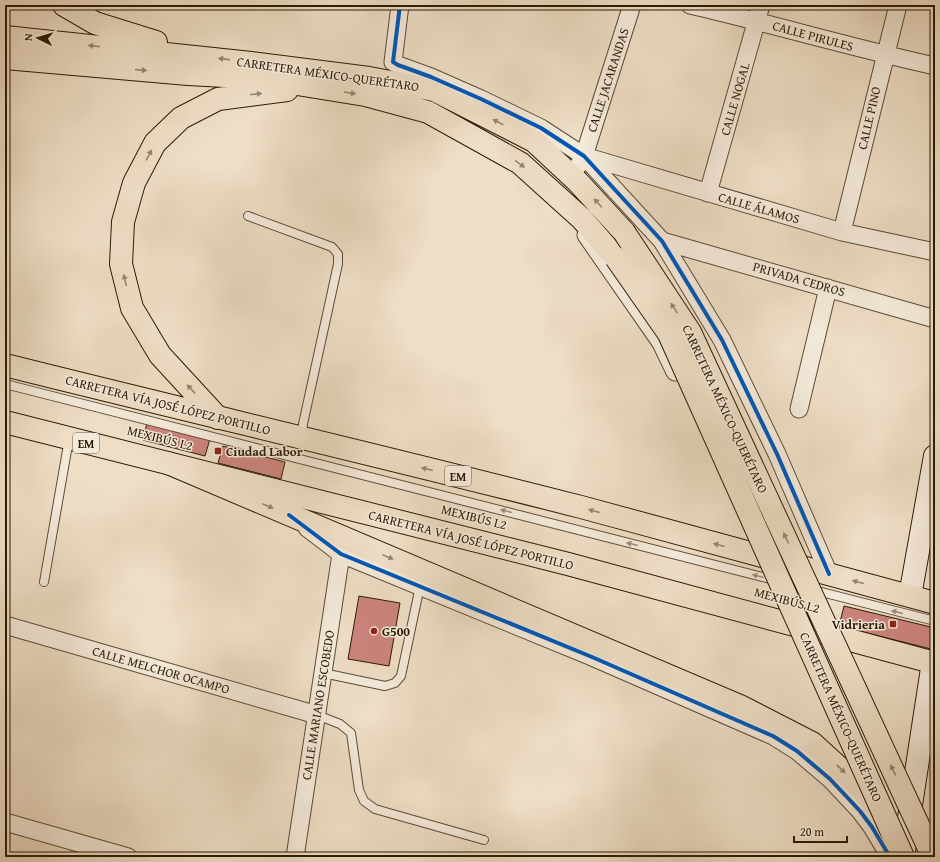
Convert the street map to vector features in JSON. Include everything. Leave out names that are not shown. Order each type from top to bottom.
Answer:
[{"type":"main road","points":[[64,5],[95,23],[201,56]]},
{"type":"main road","name":"CARRETERA MÉXICO-QUERÉTARO","points":[[5,37],[201,56],[369,78],[434,90],[534,141],[572,177],[624,232],[690,332],[932,857]]},
{"type":"main road","points":[[5,58],[188,74],[260,78],[311,87]]},
{"type":"main road","points":[[218,418],[160,355],[132,308],[121,264],[124,215],[134,183],[155,143],[181,118],[218,99],[311,87]]},
{"type":"main road","name":"CARRETERA MÉXICO-QUERÉTARO","points":[[311,87],[365,95],[428,112],[520,163],[582,219],[616,258],[670,334],[903,857]]},
{"type":"main road","name":"CARRETERA VÍA JOSÉ LÓPEZ PORTILLO","points":[[5,365],[583,508],[935,603]]},
{"type":"main road","name":"CARRETERA VÍA JOSÉ LÓPEZ PORTILLO","points":[[5,422],[568,564],[934,662]]},
{"type":"main road","points":[[168,463],[740,706],[812,743],[855,782],[885,816]]},
{"type":"street","points":[[400,5],[393,62],[481,99],[541,128],[584,156],[662,241],[722,340],[777,454],[829,574]]},
{"type":"street","name":"CALLE JACARANDAS","points":[[572,177],[584,156],[632,5]]},
{"type":"street","name":"CALLE PIRULES","points":[[690,5],[759,13],[885,55],[935,66]]},
{"type":"street","name":"CALLE PINO","points":[[842,232],[898,5]]},
{"type":"street","name":"CALLE NOGAL","points":[[708,193],[759,13]]},
{"type":"street","name":"CALLE ÁLAMOS","points":[[584,156],[842,232],[935,252]]},
{"type":"street","points":[[567,205],[599,256],[661,343],[738,494],[758,542],[760,556]]},
{"type":"street","name":"PRIVADA CEDROS","points":[[662,241],[935,319]]},
{"type":"street","points":[[799,410],[828,288]]},
{"type":"street","points":[[910,596],[935,456]]},
{"type":"street","points":[[289,515],[341,554],[592,657],[773,736],[797,751],[830,779],[860,811],[872,827],[890,857]]},
{"type":"street","name":"CALLE MARIANO ESCOBEDO","points":[[295,857],[341,554]]},
{"type":"street","name":"CALLE MELCHOR OCAMPO","points":[[5,625],[317,715]]},
{"type":"street","points":[[903,857],[934,662]]},
{"type":"street","points":[[6,826],[128,857]]},
{"type":"lane","points":[[248,216],[332,247],[338,254],[338,264],[301,437]]},
{"type":"lane","name":"MEXIBÚS L2","points":[[5,384],[935,621]]},
{"type":"lane","points":[[44,582],[69,438]]},
{"type":"lane","points":[[323,673],[385,686],[395,683],[401,676],[420,586]]},
{"type":"lane","name":"MEXIBÚS L2","points":[[781,611],[835,626]]},
{"type":"lane","points":[[317,715],[340,724],[351,733],[358,790],[364,801],[375,809],[484,840]]},
{"type":"building","points":[[147,423],[210,439],[205,456],[143,440]]},
{"type":"building","points":[[223,446],[285,462],[281,479],[218,463]]},
{"type":"building","name":"G500","points":[[359,596],[400,603],[389,666],[348,659]]},
{"type":"building","points":[[844,606],[935,628],[935,650],[839,626]]},
{"type":"cycle path","points":[[400,5],[393,62],[481,99],[541,128],[584,156],[662,241],[722,340],[777,454],[829,574]]},
{"type":"cycle path","points":[[289,515],[341,554],[592,657],[773,736],[797,751],[830,779],[860,811],[872,827],[890,857]]},
{"type":"place","name":"Ciudad Labor","points":[[218,451]]},
{"type":"place","name":"Vidrieria","points":[[893,624]]},
{"type":"place","name":"G500","points":[[374,631]]}]
